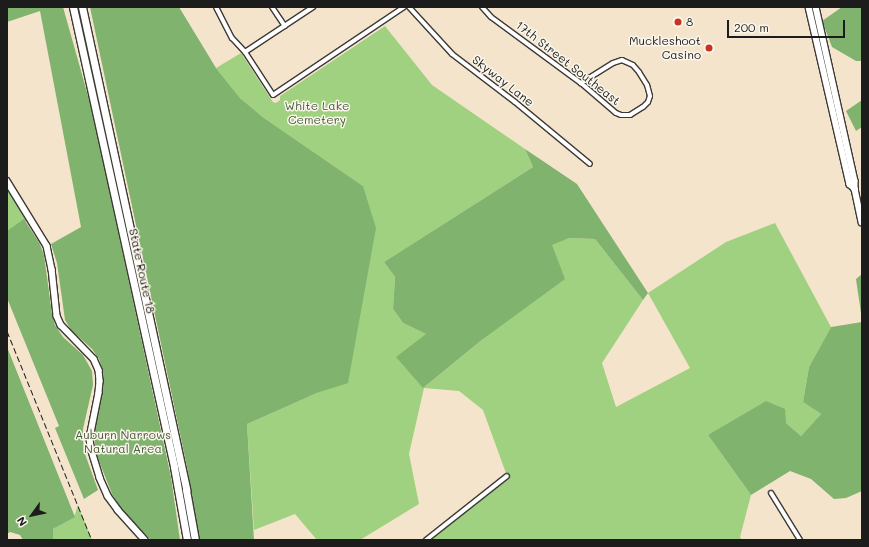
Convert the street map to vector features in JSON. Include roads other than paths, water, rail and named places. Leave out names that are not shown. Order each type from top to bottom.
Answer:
[{"type":"highway","points":[[68,7],[79,34]]},
{"type":"highway","name":"State Route 18","points":[[73,7],[174,467],[187,540]]},
{"type":"highway","name":"State Route 18","points":[[82,7],[186,490],[194,540]]},
{"type":"main road","points":[[809,7],[850,184],[854,189]]},
{"type":"main road","points":[[816,7],[855,181],[854,189],[862,222]]},
{"type":"main road","points":[[7,181],[47,246],[52,269],[58,316],[61,325],[94,359],[99,370],[99,393],[90,438],[91,448],[102,482],[118,510],[145,540]]},
{"type":"street","points":[[216,7],[232,38],[246,52],[273,94],[404,7]]},
{"type":"street","points":[[272,7],[285,26]]},
{"type":"street","points":[[246,52],[313,7]]},
{"type":"street","name":"Skyway Lane","points":[[409,7],[452,54],[515,102],[590,164]]},
{"type":"street","name":"17th Street Southeast","points":[[482,7],[491,17],[581,83],[616,113],[625,116],[630,115],[643,107],[648,102],[650,96],[647,85],[633,65],[627,61],[618,60],[581,83]]},
{"type":"street","points":[[426,540],[507,476]]},
{"type":"street","points":[[771,494],[800,540]]},
{"type":"railway","points":[[7,331],[92,540]]},
{"type":"place","name":"8","points":[[678,22]]},
{"type":"place","name":"Muckleshoot Casino","points":[[709,48]]},
{"type":"park label","name":"White Lake Cemetery","points":[[317,113]]},
{"type":"park label","name":"Auburn Narrows Natural Area","points":[[123,442]]}]
